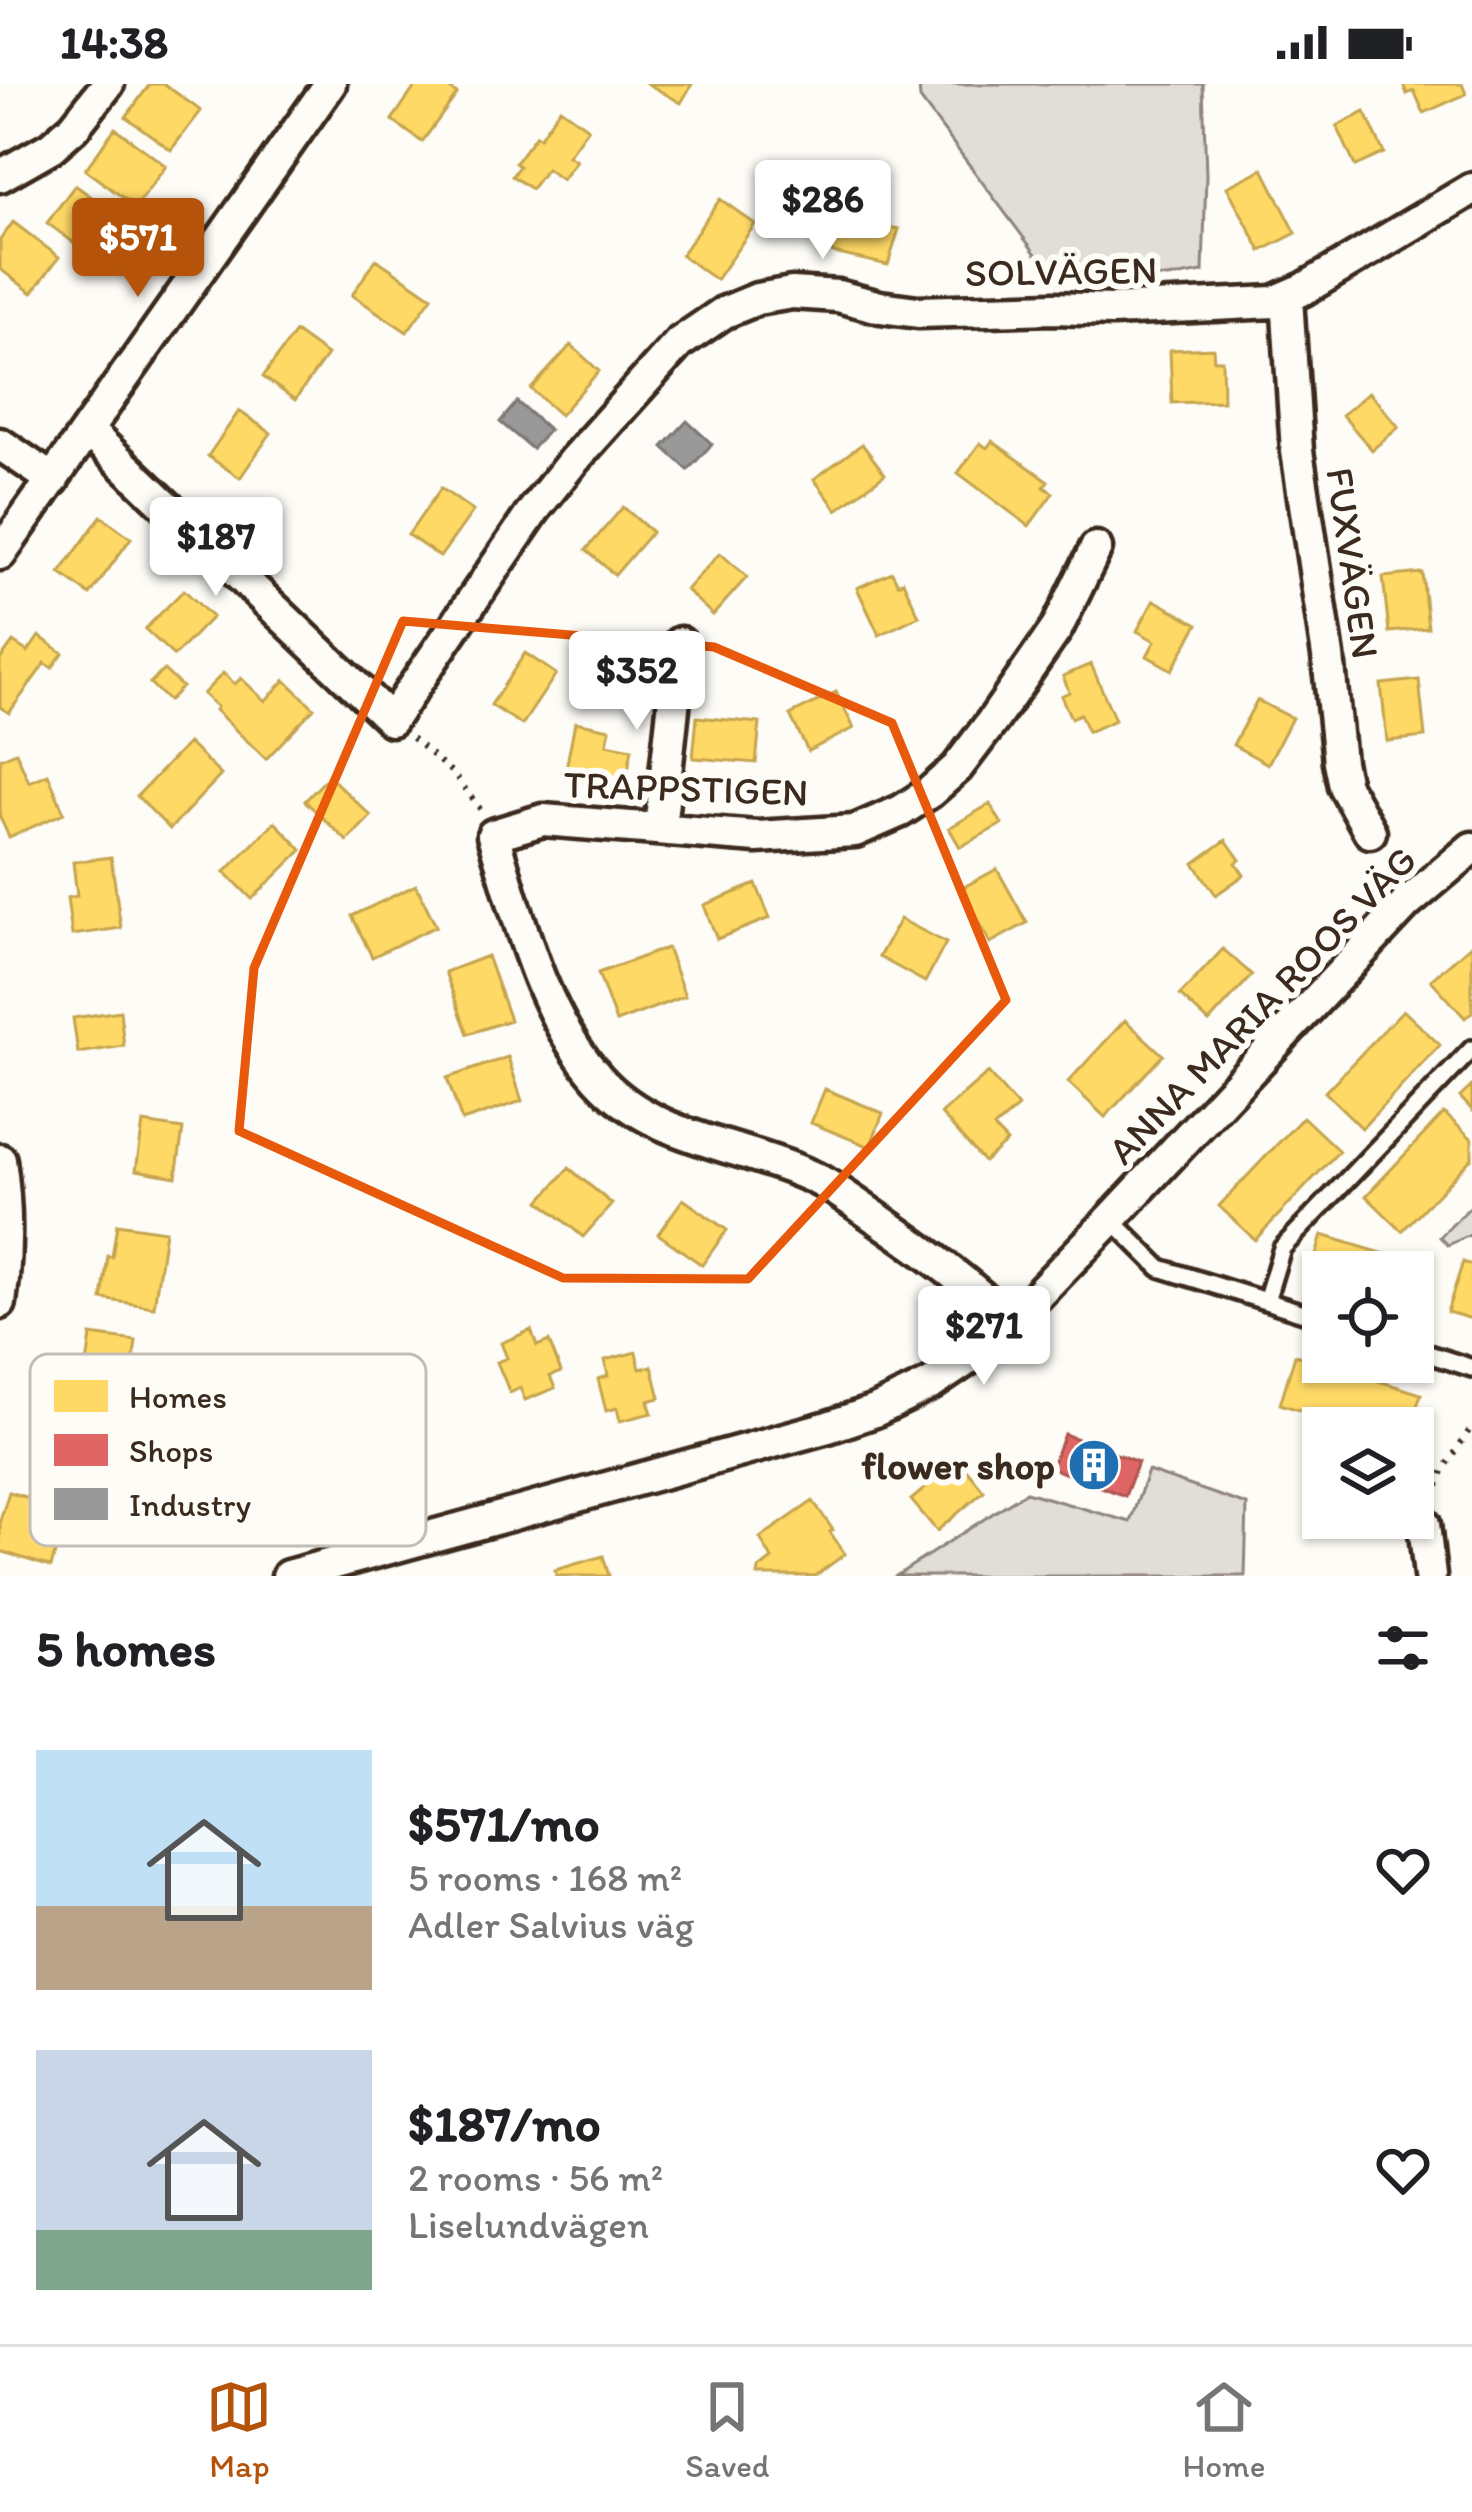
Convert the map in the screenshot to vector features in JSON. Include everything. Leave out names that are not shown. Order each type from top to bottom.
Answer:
[{"type":"street","points":[[0,176],[51,147],[74,127],[108,84]]},
{"type":"street","points":[[0,554],[330,84]]},
{"type":"street","name":"SOLVÄGEN","points":[[391,720],[534,510],[573,461],[679,343],[724,313],[757,299],[792,293],[838,296],[918,312],[1274,302],[1472,189]]},
{"type":"street","name":"FUXVÄGEN","points":[[1287,298],[1297,451],[1339,762],[1345,786],[1370,832]]},
{"type":"street","points":[[87,430],[391,720]]},
{"type":"street","points":[[0,444],[52,480]]},
{"type":"street","name":"TRAPPSTIGEN","points":[[493,836],[543,820],[757,837],[855,831],[901,812],[957,768],[1057,628],[1096,548]]},
{"type":"street","points":[[660,829],[680,644]]},
{"type":"street","points":[[493,836],[548,996],[566,1034],[598,1078],[625,1103],[659,1124],[808,1174],[943,1264],[1010,1323]]},
{"type":"street","name":"ANNA MARIA ROOS VÄG","points":[[426,1538],[844,1422],[931,1384],[1010,1323],[1406,904],[1472,848]]},
{"type":"street","points":[[0,1160],[6,1201],[0,1303]]},
{"type":"street","points":[[1426,1539],[1430,1576]]},
{"type":"street","name":"ANNA MARIA ROOS VÄG","points":[[288,1576],[398,1546]]},
{"type":"lane","points":[[1267,1301],[1282,1248],[1472,1048]]},
{"type":"lane","name":"ANNA MARIA ROOS VÄG","points":[[1112,1219],[1160,1268],[1302,1312]]},
{"type":"lane","points":[[1434,1356],[1472,1368]]},
{"type":"path","points":[[391,720],[455,775],[477,802],[493,836]]},
{"type":"path","points":[[1434,1496],[1443,1471],[1472,1426]]},
{"type":"highlighted area","points":[[403,621],[714,647],[892,723],[1006,1000],[748,1279],[563,1278],[239,1131],[254,968]]},
{"type":"shaded area","points":[[919,84],[1203,84],[1203,272],[1168,278],[1047,269],[920,99]]},
{"type":"shaded area","points":[[1472,1205],[1472,1234],[1448,1245],[1440,1237]]},
{"type":"shaded area","points":[[1148,1471],[1247,1505],[1245,1576],[896,1576],[1026,1492],[1130,1522]]},
{"type":"building: Homes","points":[[150,84],[164,84],[201,111],[171,150],[126,117]]},
{"type":"building: Homes","points":[[417,84],[443,84],[457,94],[422,142],[392,120]]},
{"type":"building: Homes","points":[[648,84],[692,84],[681,103]]},
{"type":"building: Homes","points":[[1403,84],[1462,84],[1466,94],[1424,113],[1414,91],[1407,94]]},
{"type":"building: Homes","points":[[560,108],[588,128],[568,156],[576,161],[562,180],[546,169],[531,189],[512,176],[519,166],[515,163]]},
{"type":"building: Homes","points":[[1365,112],[1384,153],[1355,166],[1337,126]]},
{"type":"building: Homes","points":[[115,128],[166,166],[136,207],[85,170]]},
{"type":"building: Homes","points":[[1263,169],[1296,233],[1261,251],[1227,187]]},
{"type":"building: Homes","points":[[75,185],[125,221],[96,259],[47,223]]},
{"type":"building: Homes","points":[[720,199],[755,224],[716,280],[681,255]]},
{"type":"building: Homes","points":[[840,211],[844,219],[899,229],[888,265],[833,253],[816,225]]},
{"type":"building: Homes","points":[[13,222],[59,257],[32,293],[0,269],[0,240]]},
{"type":"building: Homes","points":[[376,259],[432,297],[407,332],[352,295]]},
{"type":"building: Homes","points":[[295,332],[327,355],[295,400],[263,377]]},
{"type":"building: Homes","points":[[571,345],[599,371],[560,415],[531,389]]},
{"type":"building: Homes","points":[[1213,348],[1214,360],[1222,360],[1223,401],[1172,403],[1170,350]]},
{"type":"building: Homes","points":[[1369,392],[1399,427],[1372,450],[1342,415]]},
{"type":"building: Homes","points":[[239,411],[271,433],[240,478],[208,456]]},
{"type":"building: Homes","points":[[992,441],[1048,481],[1044,487],[1053,493],[1029,526],[958,473],[980,443],[987,448]]},
{"type":"building: Homes","points":[[862,444],[885,474],[837,510],[814,479]]},
{"type":"building: Homes","points":[[441,488],[473,511],[440,557],[408,535]]},
{"type":"building: Homes","points":[[623,507],[652,532],[615,575],[586,550]]},
{"type":"building: Homes","points":[[101,516],[131,538],[90,595],[60,573]]},
{"type":"building: Homes","points":[[720,553],[747,577],[713,615],[686,590]]},
{"type":"building: Homes","points":[[892,572],[898,584],[903,581],[919,616],[879,635],[857,588]]},
{"type":"building: Homes","points":[[1422,573],[1428,628],[1389,632],[1383,577]]},
{"type":"building: Homes","points":[[184,590],[212,617],[174,656],[145,629]]},
{"type":"building: Homes","points":[[1154,600],[1198,624],[1172,670],[1147,656],[1155,641],[1137,631]]},
{"type":"building: Homes","points":[[39,636],[63,653],[52,668],[45,663],[9,713],[0,707],[0,660],[13,642],[28,652]]},
{"type":"building: Homes","points":[[525,653],[556,674],[522,725],[491,705]]},
{"type":"building: Homes","points":[[1091,664],[1115,720],[1088,732],[1080,714],[1071,718],[1061,696],[1069,692],[1063,676]]},
{"type":"building: Homes","points":[[164,670],[182,687],[168,701],[150,683]]},
{"type":"building: Homes","points":[[223,673],[235,684],[241,678],[265,701],[285,680],[314,708],[266,759],[203,694]]},
{"type":"building: Homes","points":[[1419,680],[1425,737],[1387,741],[1381,684]]},
{"type":"building: Homes","points":[[836,692],[854,728],[808,751],[790,715]]},
{"type":"building: Homes","points":[[1257,700],[1292,718],[1268,764],[1233,745]]},
{"type":"building: Homes","points":[[697,717],[760,723],[756,763],[693,758]]},
{"type":"building: Homes","points":[[575,722],[610,729],[607,744],[632,749],[624,791],[564,779]]},
{"type":"building: Homes","points":[[188,743],[221,775],[170,829],[137,796]]},
{"type":"building: Homes","points":[[16,752],[29,782],[48,774],[64,813],[9,837],[0,817],[0,759]]},
{"type":"building: Homes","points":[[329,776],[371,816],[347,841],[305,801]]},
{"type":"building: Homes","points":[[990,804],[1002,824],[960,847],[949,828]]},
{"type":"building: Homes","points":[[275,822],[302,850],[252,899],[225,872]]},
{"type":"building: Homes","points":[[1226,840],[1244,875],[1216,895],[1194,863]]},
{"type":"building: Homes","points":[[111,857],[121,928],[72,935],[67,898],[77,896],[73,862]]},
{"type":"building: Homes","points":[[997,869],[1027,923],[990,943],[960,889]]},
{"type":"building: Homes","points":[[756,884],[770,918],[717,939],[704,905]]},
{"type":"building: Homes","points":[[416,885],[436,926],[372,957],[352,916]]},
{"type":"building: Homes","points":[[900,919],[946,943],[925,982],[879,957]]},
{"type":"building: Homes","points":[[1472,944],[1472,1012],[1465,1018],[1431,980]]},
{"type":"building: Homes","points":[[667,948],[685,996],[616,1022],[598,973]]},
{"type":"building: Homes","points":[[1223,949],[1252,975],[1209,1022],[1180,995]]},
{"type":"building: Homes","points":[[487,956],[510,1020],[468,1034],[445,972]]},
{"type":"building: Homes","points":[[1403,1010],[1440,1045],[1362,1128],[1325,1092]]},
{"type":"building: Homes","points":[[120,1011],[124,1046],[78,1053],[73,1018]]},
{"type":"building: Homes","points":[[1125,1020],[1163,1055],[1105,1117],[1068,1082]]},
{"type":"building: Homes","points":[[508,1057],[522,1101],[462,1121],[447,1078]]},
{"type":"building: Homes","points":[[988,1073],[1018,1107],[994,1128],[1007,1142],[984,1162],[941,1114]]},
{"type":"building: Homes","points":[[1472,1086],[1472,1110],[1460,1097]]},
{"type":"building: Homes","points":[[825,1089],[883,1113],[870,1147],[811,1123]]},
{"type":"building: Homes","points":[[1444,1113],[1472,1139],[1472,1158],[1402,1231],[1366,1196]]},
{"type":"building: Homes","points":[[1303,1117],[1339,1151],[1255,1240],[1219,1206]]},
{"type":"building: Homes","points":[[143,1123],[183,1129],[176,1177],[136,1170]]},
{"type":"building: Homes","points":[[569,1168],[612,1204],[583,1237],[540,1201]]},
{"type":"building: Homes","points":[[683,1199],[727,1230],[702,1265],[658,1234]]},
{"type":"building: Homes","points":[[117,1224],[165,1231],[154,1307],[102,1299]]},
{"type":"building: Homes","points":[[1322,1235],[1375,1251],[1317,1251]]},
{"type":"building: Homes","points":[[1463,1262],[1472,1265],[1472,1319],[1447,1312]]},
{"type":"building: Homes","points":[[531,1330],[537,1346],[549,1341],[561,1372],[550,1376],[555,1388],[525,1400],[520,1388],[510,1393],[497,1362],[507,1358],[501,1343]]},
{"type":"building: Homes","points":[[91,1335],[136,1341],[134,1354],[88,1354]]},
{"type":"building: Homes","points":[[636,1352],[640,1369],[652,1366],[660,1398],[648,1401],[652,1413],[620,1421],[617,1408],[606,1411],[598,1379],[608,1376],[605,1360]]},
{"type":"building: Homes","points":[[1295,1355],[1302,1357],[1302,1383],[1385,1383],[1421,1394],[1417,1407],[1302,1407],[1302,1411],[1280,1404]]},
{"type":"building: Homes","points":[[959,1460],[984,1491],[937,1531],[911,1500]]},
{"type":"building: Homes","points":[[9,1492],[30,1498],[30,1546],[57,1546],[51,1567],[0,1551],[0,1520]]},
{"type":"building: Homes","points":[[813,1501],[845,1554],[815,1576],[758,1576],[759,1569],[772,1559],[760,1538]]},
{"type":"building: Homes","points":[[603,1556],[609,1576],[557,1576],[555,1570]]},
{"type":"building: Shops","name":"flower shop","points":[[1064,1434],[1138,1462],[1125,1496],[1051,1468]]},
{"type":"building: Industry","points":[[517,402],[549,430],[532,449],[500,422]]},
{"type":"building: Industry","points":[[687,421],[712,444],[688,470],[663,447]]},
{"type":"place","name":"flower shop","points":[[1094,1465]]}]
